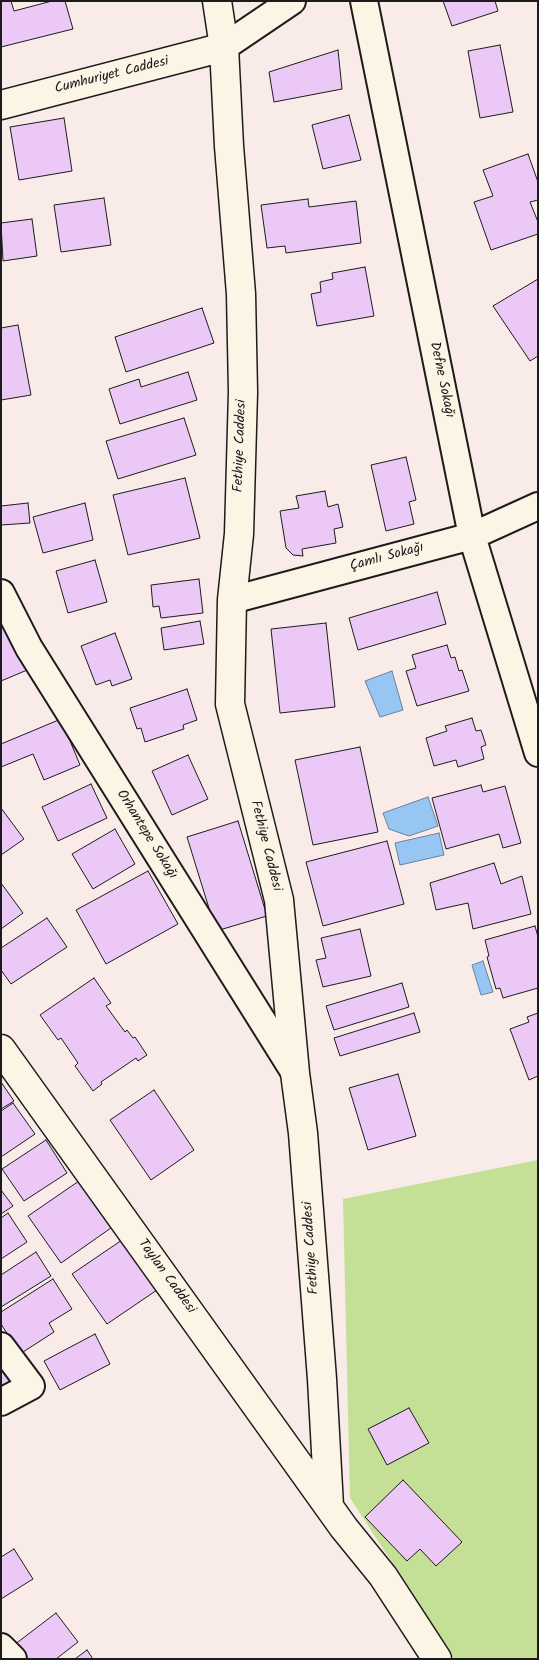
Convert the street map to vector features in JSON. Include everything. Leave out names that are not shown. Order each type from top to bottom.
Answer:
[{"type":"street","name":"Fethiye Caddesi","points":[[217,1],[224,47],[229,146],[241,294],[243,392],[239,534],[232,600],[230,704],[279,900],[304,1143],[322,1379],[329,1506]]},
{"type":"street","points":[[224,47],[292,1]]},
{"type":"street","name":"Defne Sokağı","points":[[364,1],[472,536],[538,753]]},
{"type":"street","name":"Cumhuriyet Caddesi","points":[[1,105],[224,47]]},
{"type":"street","name":"Çamlı Sokağı","points":[[232,600],[472,536],[538,506]]},
{"type":"street","name":"Orhantepe Sokağı","points":[[1,593],[29,648],[296,1073]]},
{"type":"street","name":"Taylan Caddesi","points":[[1,1049],[329,1506]]},
{"type":"street","points":[[1,1346],[30,1386],[1,1402]]},
{"type":"street","points":[[329,1506],[344,1528],[383,1576],[437,1659]]},
{"type":"street","points":[[1,1646],[13,1659]]},
{"type":"green space","points":[[538,1160],[538,1659],[455,1659],[350,1498],[343,1199]]},
{"type":"water","points":[[392,671],[403,710],[380,717],[365,681]]},
{"type":"water","points":[[428,797],[438,826],[409,836],[389,829],[383,813]]},
{"type":"water","points":[[439,833],[444,855],[400,865],[395,843]]},
{"type":"water","points":[[483,961],[493,992],[481,995],[472,965]]},
{"type":"building","points":[[1,1],[11,1],[14,11],[52,1],[65,1],[73,29],[1,47]]},
{"type":"building","points":[[443,1],[495,1],[498,11],[452,26]]},
{"type":"building","points":[[500,45],[513,112],[480,118],[468,51]]},
{"type":"building","points":[[338,50],[342,89],[274,102],[269,72]]},
{"type":"building","points":[[349,115],[361,160],[323,169],[312,125]]},
{"type":"building","points":[[64,118],[72,171],[19,180],[10,127]]},
{"type":"building","points":[[528,154],[538,182],[538,200],[530,202],[538,222],[538,234],[491,250],[474,202],[493,196],[483,170]]},
{"type":"building","points":[[104,198],[111,245],[61,252],[54,205]]},
{"type":"building","points":[[308,199],[309,207],[356,201],[361,243],[286,253],[285,246],[267,248],[261,205]]},
{"type":"building","points":[[32,219],[37,256],[3,261],[1,223]]},
{"type":"building","points":[[365,267],[374,316],[317,326],[311,294],[321,292],[320,282],[333,279],[332,273]]},
{"type":"building","points":[[538,279],[538,356],[530,361],[493,306]]},
{"type":"building","points":[[202,308],[214,343],[126,372],[115,337]]},
{"type":"building","points":[[18,325],[31,395],[1,400],[1,328]]},
{"type":"building","points":[[188,372],[197,400],[120,424],[109,389],[139,379],[141,387]]},
{"type":"building","points":[[184,418],[196,455],[118,479],[106,441]]},
{"type":"building","points":[[406,457],[416,500],[409,502],[414,524],[386,531],[371,465]]},
{"type":"building","points":[[185,478],[200,538],[128,555],[113,495]]},
{"type":"building","points":[[325,491],[328,507],[338,504],[343,527],[334,529],[336,543],[302,549],[303,556],[293,555],[286,548],[280,511],[299,508],[296,496]]},
{"type":"building","points":[[28,503],[30,523],[1,525],[1,506]]},
{"type":"building","points":[[85,503],[93,540],[43,553],[33,517]]},
{"type":"building","points":[[95,560],[107,602],[68,613],[56,571]]},
{"type":"building","points":[[199,579],[203,613],[161,618],[159,606],[153,607],[151,585]]},
{"type":"building","points":[[437,592],[446,624],[358,650],[349,618]]},
{"type":"building","points":[[12,620],[32,668],[1,681],[1,624]]},
{"type":"building","points":[[200,621],[204,644],[164,650],[161,628]]},
{"type":"building","points":[[326,623],[335,707],[280,713],[271,629]]},
{"type":"building","points":[[115,633],[132,679],[112,686],[110,680],[96,685],[81,646]]},
{"type":"building","points":[[447,645],[451,658],[455,657],[459,671],[462,670],[469,691],[417,706],[406,671],[416,668],[412,655]]},
{"type":"building","points":[[187,689],[197,720],[183,725],[184,729],[145,742],[141,728],[137,729],[130,708]]},
{"type":"building","points":[[472,718],[476,731],[481,730],[486,745],[481,747],[484,759],[458,767],[456,760],[434,766],[426,738],[447,731],[445,726]]},
{"type":"building","points":[[61,719],[80,765],[44,780],[33,754],[1,767],[1,744]]},
{"type":"building","points":[[360,747],[378,832],[313,845],[295,760]]},
{"type":"building","points":[[188,755],[208,799],[172,815],[152,771]]},
{"type":"building","points":[[91,784],[107,818],[58,841],[42,807]]},
{"type":"building","points":[[481,785],[483,792],[505,786],[521,843],[503,848],[499,834],[446,849],[432,798]]},
{"type":"building","points":[[1,808],[24,839],[1,855]]},
{"type":"building","points":[[238,821],[267,916],[216,931],[187,837]]},
{"type":"building","points":[[115,829],[135,864],[93,889],[72,854]]},
{"type":"building","points":[[387,841],[404,904],[323,926],[306,862]]},
{"type":"building","points":[[494,863],[501,884],[522,876],[531,914],[473,929],[468,903],[436,910],[430,883]]},
{"type":"building","points":[[148,871],[178,924],[106,964],[76,910]]},
{"type":"building","points":[[1,883],[23,913],[1,929]]},
{"type":"building","points":[[47,918],[67,947],[11,984],[1,970],[1,948]]},
{"type":"building","points":[[535,926],[538,937],[538,988],[503,998],[500,988],[496,989],[487,957],[489,956],[485,940]]},
{"type":"building","points":[[360,929],[371,976],[323,987],[316,960],[326,958],[321,938]]},
{"type":"building","points":[[94,978],[111,1003],[106,1006],[125,1032],[127,1030],[133,1038],[135,1037],[147,1055],[138,1061],[136,1058],[101,1082],[102,1084],[93,1091],[75,1066],[78,1063],[61,1038],[58,1040],[40,1015]]},
{"type":"building","points":[[402,983],[409,1007],[334,1030],[326,1006]]},
{"type":"building","points":[[414,1013],[420,1032],[340,1056],[334,1038]]},
{"type":"building","points":[[538,1013],[538,1076],[529,1080],[510,1029],[529,1022],[527,1017]]},
{"type":"building","points":[[398,1074],[416,1136],[368,1150],[349,1088]]},
{"type":"building","points":[[1,1082],[14,1101],[1,1109]]},
{"type":"building","points":[[154,1090],[194,1150],[151,1180],[110,1120]]},
{"type":"building","points":[[13,1103],[35,1134],[1,1157],[1,1111]]},
{"type":"building","points":[[46,1140],[67,1173],[24,1201],[2,1169]]},
{"type":"building","points":[[79,1181],[111,1228],[61,1263],[28,1216]]},
{"type":"building","points":[[1,1190],[13,1206],[1,1214]]},
{"type":"building","points":[[8,1213],[27,1242],[1,1259],[1,1218]]},
{"type":"building","points":[[122,1240],[157,1290],[107,1324],[72,1274]]},
{"type":"building","points":[[36,1252],[51,1276],[1,1307],[1,1275]]},
{"type":"building","points":[[53,1279],[72,1309],[49,1323],[54,1332],[20,1354],[1,1324],[1,1312]]},
{"type":"building","points":[[95,1334],[110,1364],[60,1390],[44,1361]]},
{"type":"building","points":[[1,1368],[14,1384],[1,1393]]},
{"type":"building","points":[[409,1408],[429,1443],[387,1465],[368,1429]]},
{"type":"building","points":[[403,1480],[462,1542],[436,1566],[420,1549],[407,1561],[365,1517]]},
{"type":"building","points":[[14,1549],[33,1579],[1,1599],[1,1557]]},
{"type":"building","points":[[56,1613],[78,1642],[56,1659],[24,1659],[14,1645]]},
{"type":"building","points":[[87,1650],[93,1659],[75,1659]]}]
